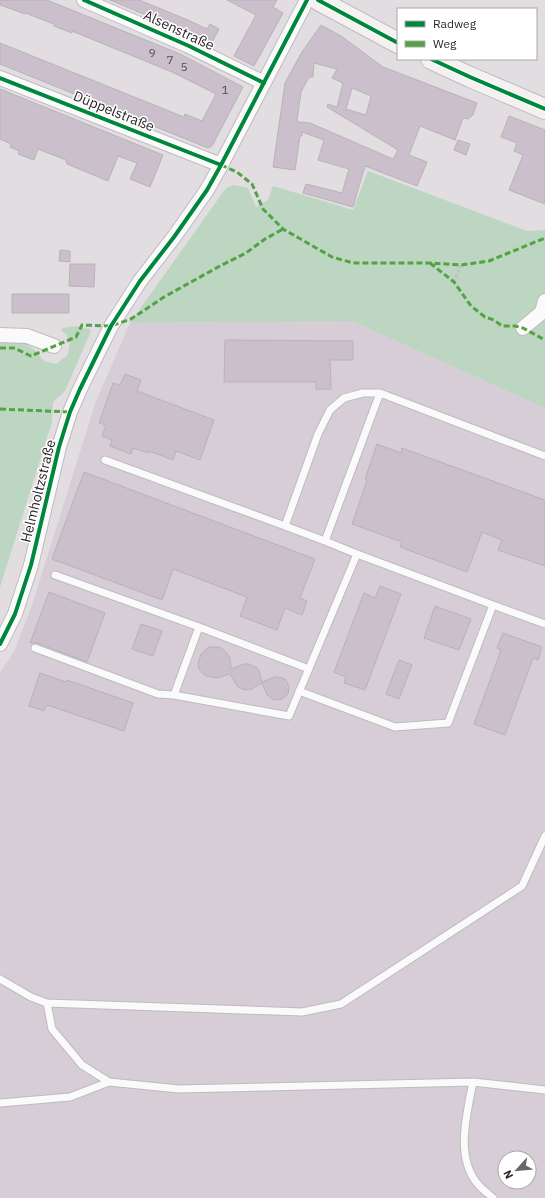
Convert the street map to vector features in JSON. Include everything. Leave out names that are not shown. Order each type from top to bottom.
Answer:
[{"type":"street","name":"Alsenstraße","points":[[84,0],[189,46],[264,83]]},
{"type":"street","name":"Helmholtzstraße","points":[[0,644],[15,614],[31,565],[59,448],[70,412],[80,389],[111,326],[140,281],[178,231],[221,165],[307,0]]},
{"type":"street","points":[[318,0],[397,42]]},
{"type":"street","points":[[433,60],[545,109]]},
{"type":"street","name":"Düppelstraße","points":[[0,78],[221,165]]},
{"type":"street","points":[[523,328],[542,312],[545,301]]},
{"type":"street","points":[[0,335],[27,336],[54,346]]},
{"type":"lane","points":[[285,526],[318,434],[330,410],[344,398],[363,393],[380,393],[545,456]]},
{"type":"lane","points":[[325,541],[380,393]]},
{"type":"lane","points":[[105,460],[545,624]]},
{"type":"lane","points":[[35,648],[158,694],[174,695],[289,716],[357,554]]},
{"type":"lane","points":[[55,575],[308,669]]},
{"type":"lane","points":[[299,691],[395,727],[448,723],[493,605]]},
{"type":"lane","points":[[174,695],[198,627]]},
{"type":"lane","points":[[0,979],[46,1003],[302,1012],[341,1004],[522,886],[545,836]]},
{"type":"lane","points":[[46,1003],[52,1029],[82,1065],[109,1082],[179,1089],[473,1082],[545,1090]]},
{"type":"lane","points":[[0,1103],[70,1097],[109,1082]]},
{"type":"lane","points":[[473,1082],[464,1127],[466,1163],[477,1183],[493,1198]]},
{"type":"path","points":[[454,282],[461,265]]},
{"type":"shaded area","points":[[352,321],[545,408],[545,1198],[0,1198],[0,673],[15,650],[33,602],[95,404],[130,323]]},
{"type":"green space","points":[[368,171],[527,231],[545,230],[545,408],[352,321],[130,323],[226,188],[234,185],[248,188],[256,207],[268,200],[273,186],[353,210]]},
{"type":"green space","points":[[76,326],[89,329],[91,331],[65,391],[53,402],[52,422],[0,587],[0,341],[22,341],[35,350],[44,361],[56,364],[68,355],[69,338],[61,330],[63,328]]},
{"type":"building","points":[[0,0],[47,0],[180,54],[243,87],[212,146],[208,148],[0,64],[0,43],[184,117],[185,114],[202,121],[216,94],[172,72],[72,31],[72,33],[54,26],[54,24],[0,5]]},
{"type":"building","points":[[110,0],[139,0],[207,29],[210,24],[219,29],[211,44],[189,33]]},
{"type":"building","points":[[227,0],[277,0],[273,7],[283,13],[254,66],[234,56],[256,15]]},
{"type":"building","points":[[321,25],[341,36],[383,67],[477,103],[473,115],[468,119],[463,118],[455,140],[420,126],[409,155],[427,162],[417,186],[365,166],[353,207],[303,193],[306,184],[342,193],[349,169],[318,160],[324,140],[302,132],[302,136],[300,136],[295,170],[273,167],[285,83],[302,52]],"holes":[[[314,63],[337,69],[332,78],[343,83],[337,107],[328,104],[327,107],[398,150],[393,159],[310,123],[298,122],[301,92],[309,77],[313,77]],[[352,88],[371,96],[366,115],[346,109]]]},
{"type":"building","points":[[0,89],[163,155],[150,187],[130,179],[137,163],[118,156],[108,181],[67,164],[66,160],[38,149],[34,160],[18,154],[19,151],[10,147],[11,144],[0,139]]},
{"type":"building","points":[[509,116],[545,130],[545,204],[509,190],[523,155],[514,151],[517,143],[501,137]]},
{"type":"building","points":[[458,140],[470,144],[466,155],[454,150]]},
{"type":"building","points":[[60,250],[70,251],[70,262],[59,261]]},
{"type":"building","points":[[70,264],[95,264],[94,287],[69,286]]},
{"type":"building","points":[[12,294],[69,294],[69,313],[12,313]]},
{"type":"building","points":[[225,340],[353,341],[353,360],[330,360],[331,389],[316,389],[316,382],[224,382]]},
{"type":"building","points":[[125,374],[141,380],[137,391],[214,420],[200,460],[176,451],[173,460],[149,451],[148,453],[133,448],[131,454],[110,446],[112,440],[102,436],[106,425],[99,423],[113,383],[120,385]]},
{"type":"building","points":[[377,444],[401,453],[402,448],[545,500],[545,566],[498,550],[502,540],[482,532],[467,572],[400,547],[402,542],[352,524]]},
{"type":"building","points":[[84,472],[315,559],[300,598],[307,601],[302,615],[285,608],[277,630],[240,616],[247,597],[173,569],[162,600],[52,559]]},
{"type":"building","points":[[380,586],[401,594],[365,690],[344,683],[346,677],[334,672],[364,593],[375,598]]},
{"type":"building","points":[[49,592],[105,613],[87,662],[37,643],[30,643]]},
{"type":"building","points":[[435,606],[471,619],[459,650],[424,638]]},
{"type":"building","points":[[141,624],[162,631],[153,656],[132,649]]},
{"type":"building","points":[[503,633],[542,647],[538,660],[533,658],[505,735],[474,724],[501,650],[497,648]]},
{"type":"building","points":[[209,647],[219,647],[227,653],[230,658],[231,669],[244,664],[249,664],[257,668],[262,682],[275,677],[285,679],[289,686],[288,694],[282,699],[274,700],[267,695],[262,683],[252,689],[244,690],[237,686],[230,674],[217,678],[206,676],[199,669],[198,664],[201,654]]},
{"type":"building","points":[[399,660],[412,665],[399,699],[386,694]]},
{"type":"building","points":[[40,673],[66,682],[67,680],[133,703],[124,731],[47,705],[44,711],[29,706]]},
{"type":"marked path","points":[[221,165],[237,172],[252,184],[263,209],[283,229],[332,257],[353,263],[430,263],[461,265],[489,261],[545,238]]},
{"type":"marked path","points":[[0,348],[14,348],[31,356],[76,337],[82,325],[111,326],[131,319],[164,297],[246,253],[265,239],[283,229]]},
{"type":"marked path","points":[[430,263],[454,282],[471,306],[485,317],[494,320],[502,326],[515,326],[523,328],[545,340]]},
{"type":"marked path","points":[[0,409],[70,412]]},
{"type":"cycle path","points":[[84,0],[189,46],[264,83]]},
{"type":"cycle path","points":[[0,644],[15,614],[31,565],[59,447],[70,412],[80,389],[111,326],[140,281],[174,237],[207,190],[307,0]]},
{"type":"cycle path","points":[[318,0],[397,42]]},
{"type":"cycle path","points":[[433,60],[545,109]]},
{"type":"cycle path","points":[[0,78],[221,165]]}]
